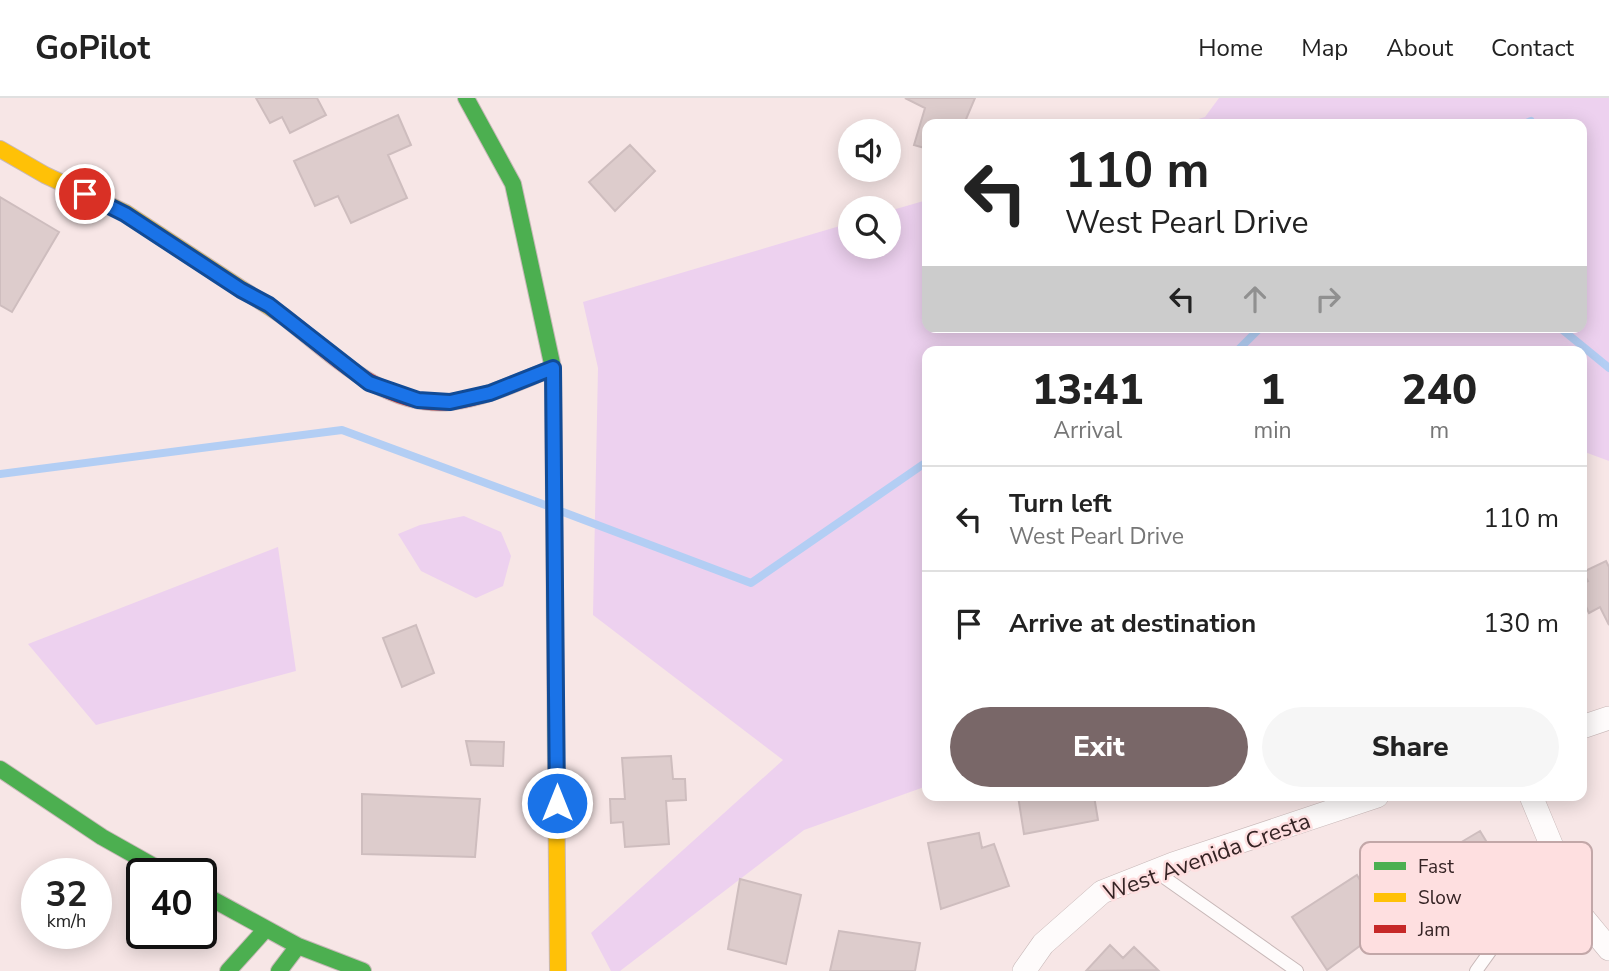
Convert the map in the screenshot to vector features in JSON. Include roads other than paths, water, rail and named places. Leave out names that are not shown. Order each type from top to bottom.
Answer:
[{"type":"street","points":[[466,98],[513,184],[553,368],[560,971]]},
{"type":"street","points":[[0,149],[44,175],[125,214],[241,290],[269,305],[369,383],[418,400],[450,402],[490,393],[553,368]]},
{"type":"street","points":[[1587,725],[1609,718]]},
{"type":"street","points":[[0,769],[102,837],[139,858]]},
{"type":"street","name":"West Avenida Cresta","points":[[1024,971],[1043,944],[1102,892],[1155,871],[1362,801]]},
{"type":"street","points":[[1533,801],[1550,842]]},
{"type":"street","points":[[217,902],[298,946],[363,971]]},
{"type":"street","points":[[1592,928],[1609,949]]},
{"type":"street","points":[[228,971],[265,930]]},
{"type":"street","points":[[279,971],[298,946]]},
{"type":"lane","points":[[1155,871],[1297,971]]},
{"type":"lane","points":[[1476,971],[1488,954]]},
{"type":"waterway","points":[[1242,346],[1255,333]]},
{"type":"waterway","points":[[1566,333],[1582,346]]},
{"type":"waterway","points":[[1587,350],[1609,368]]},
{"type":"waterway","points":[[0,474],[342,430],[548,506]]},
{"type":"waterway","points":[[563,512],[751,583],[922,465]]}]
